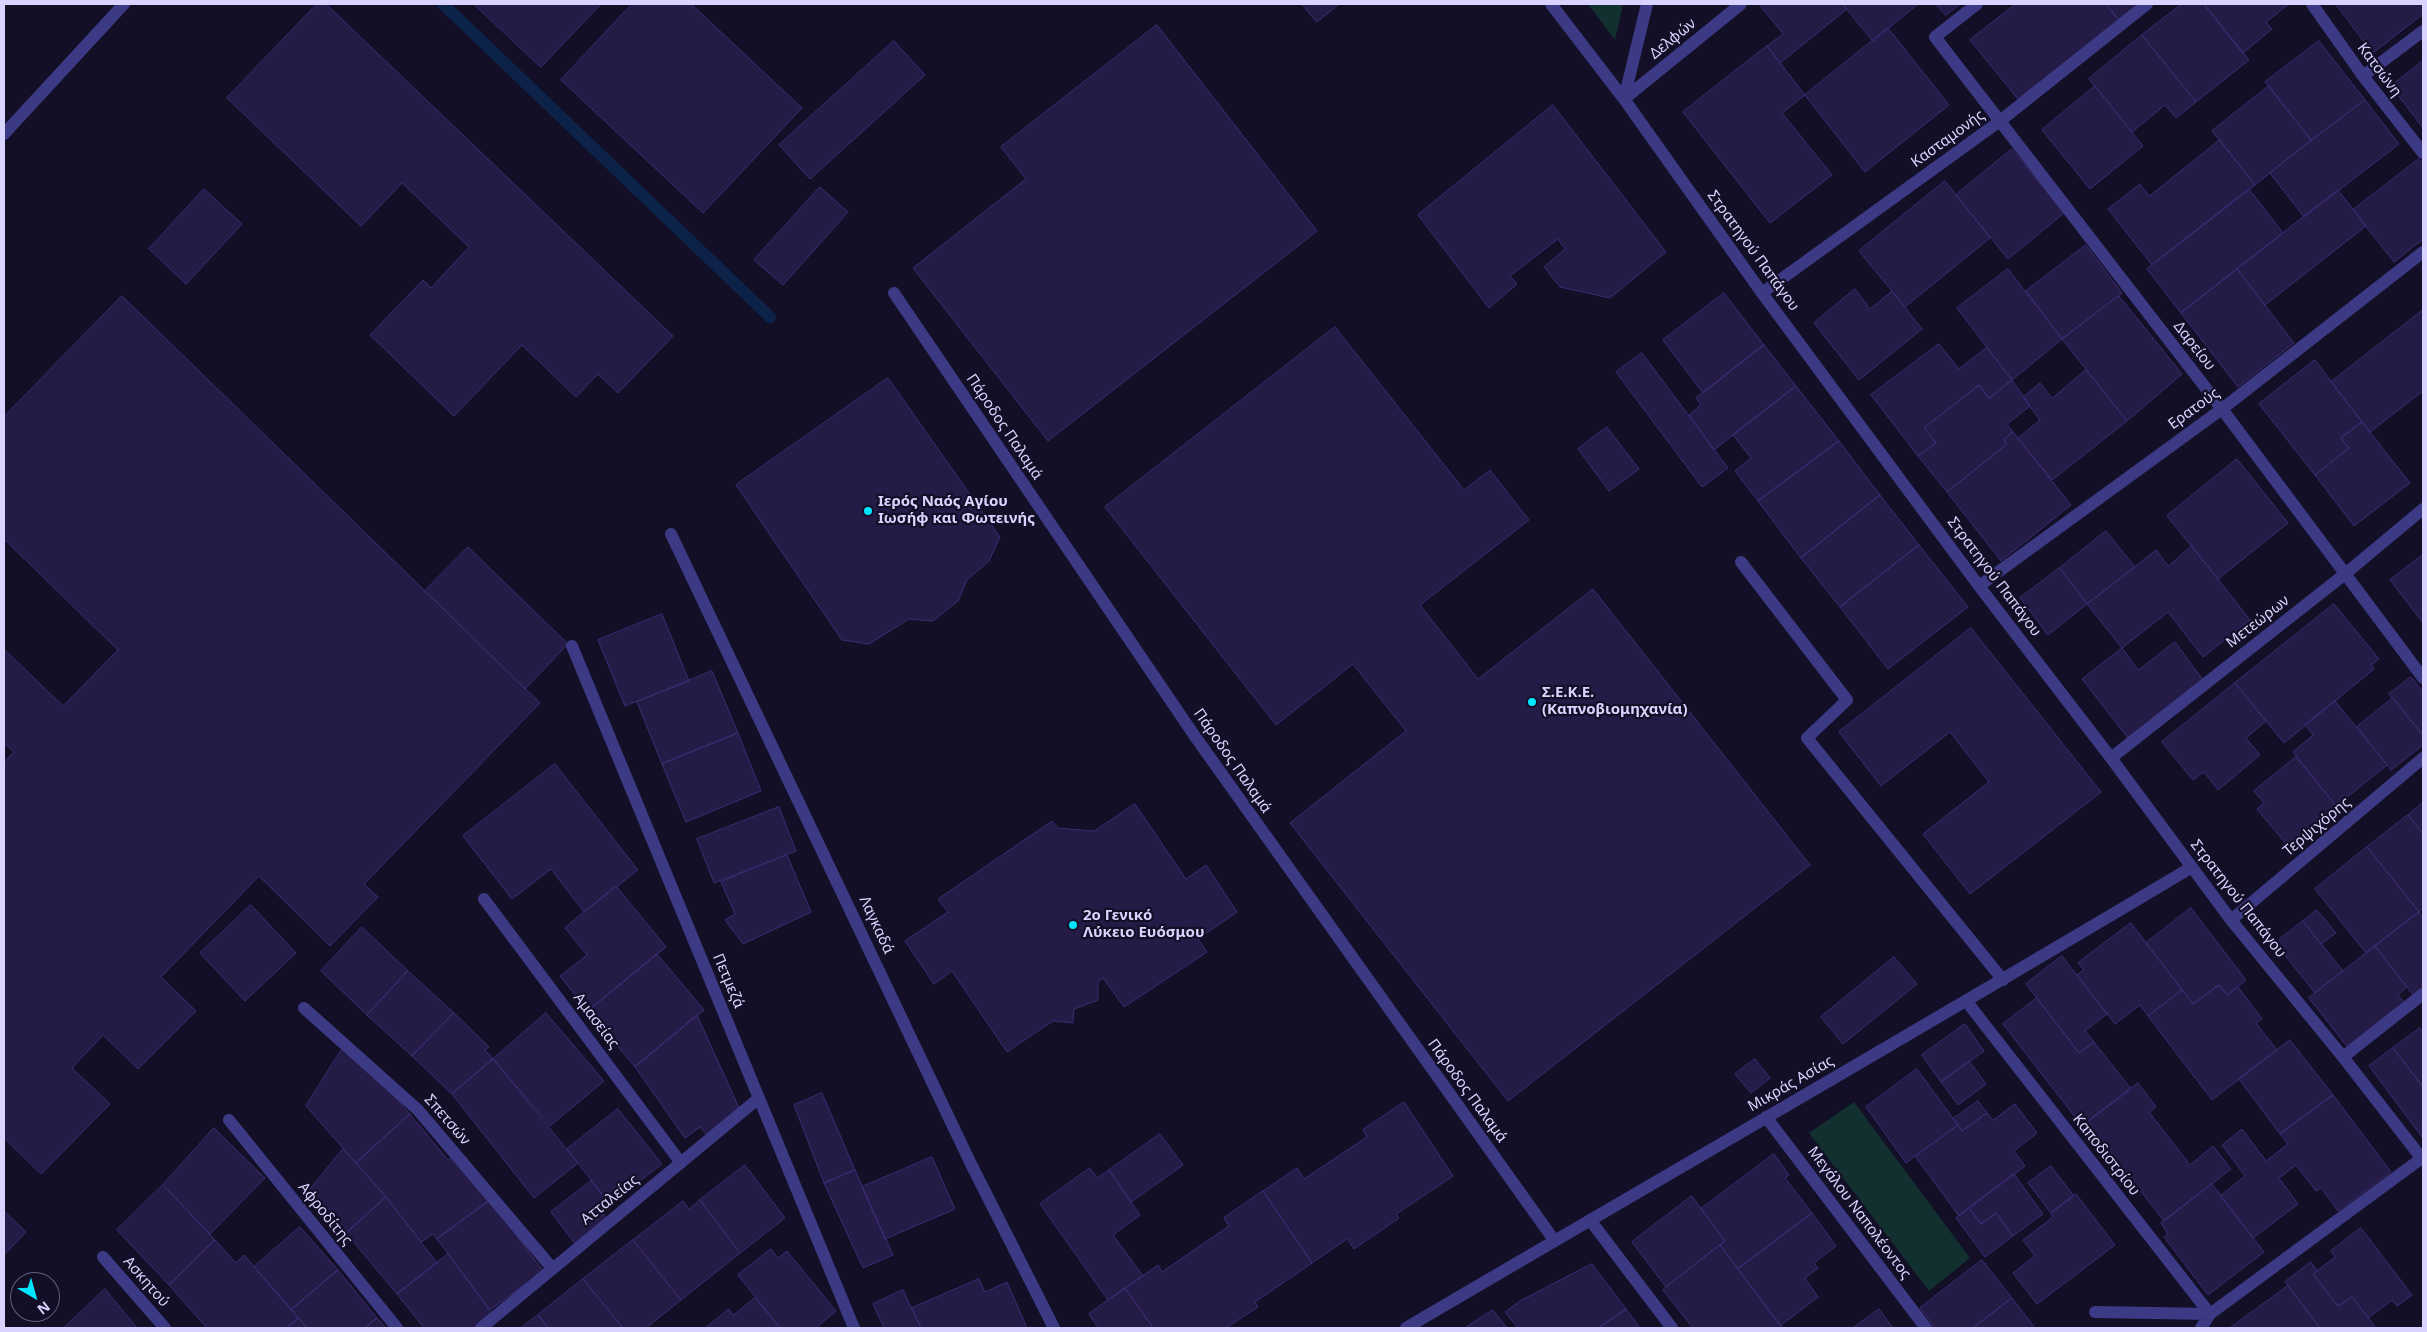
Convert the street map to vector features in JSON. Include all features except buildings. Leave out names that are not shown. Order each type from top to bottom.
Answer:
[{"type":"street","points":[[4,134],[124,4]]},
{"type":"street","name":"Στρατηγού Παπάγου","points":[[1551,4],[1624,99],[1762,292],[1979,586],[2111,758],[2231,920],[2343,1057],[2422,1159]]},
{"type":"street","points":[[1624,99],[1647,4]]},
{"type":"street","name":"Δελφών","points":[[1624,99],[1742,4]]},
{"type":"street","name":"Δαρείου","points":[[1978,4],[1935,37],[2222,409],[2423,678]]},
{"type":"street","name":"Κασταμονής","points":[[1762,292],[2000,121],[2147,4]]},
{"type":"street","name":"Κατσώνη","points":[[2312,4],[2363,76],[2423,153]]},
{"type":"street","points":[[2363,76],[2423,31]]},
{"type":"street","name":"Ερατούς","points":[[1979,586],[2222,409],[2423,252]]},
{"type":"street","name":"Πάροδος Παλαμά","points":[[894,292],[1194,736],[1554,1240]]},
{"type":"street","name":"Μετεώρων","points":[[2111,758],[2345,574],[2423,508]]},
{"type":"street","name":"Λαγκαδά","points":[[671,534],[971,1164],[1054,1328]]},
{"type":"street","points":[[1741,562],[1847,700],[1807,738],[2003,980]]},
{"type":"street","name":"Πετμεζά","points":[[572,646],[854,1328]]},
{"type":"street","name":"Τερψιχόρης","points":[[2231,920],[2423,758]]},
{"type":"street","name":"Μικράς Ασίας","points":[[1406,1328],[1554,1240],[1967,1002],[2192,867]]},
{"type":"street","name":"Αμασείας","points":[[484,899],[681,1163]]},
{"type":"street","points":[[2343,1057],[2423,994]]},
{"type":"street","name":"Καποδιστρίου","points":[[1967,1002],[2210,1314]]},
{"type":"street","name":"Σπετσών","points":[[304,1008],[418,1110],[552,1268]]},
{"type":"street","name":"Ατταλείας","points":[[481,1328],[759,1098]]},
{"type":"street","name":"Μεγάλου Ναπολέοντος","points":[[1766,1117],[1926,1328]]},
{"type":"street","name":"Αφροδίτης","points":[[229,1120],[396,1328]]},
{"type":"street","points":[[2201,1328],[2210,1314],[2422,1159]]},
{"type":"street","points":[[1590,1220],[1672,1328]]},
{"type":"street","name":"Ασκητού","points":[[103,1256],[165,1328]]},
{"type":"street","points":[[2095,1312],[2210,1314]]},
{"type":"green space","points":[[1588,4],[1623,4],[1615,40]]},
{"type":"green space","points":[[1854,1102],[1970,1258],[1929,1291],[1809,1133]]},
{"type":"waterway","points":[[443,4],[770,317]]},
{"type":"place","name":"Ιερός Ναός Αγίου Ιωσήφ και Φωτεινής","points":[[868,511]]},
{"type":"place","name":"Σ.Ε.Κ.Ε. (Καπνοβιομηχανία)","points":[[1532,702]]},
{"type":"place","name":"2ο Γενικό Λύκειο Ευόσμου","points":[[1073,925]]}]
